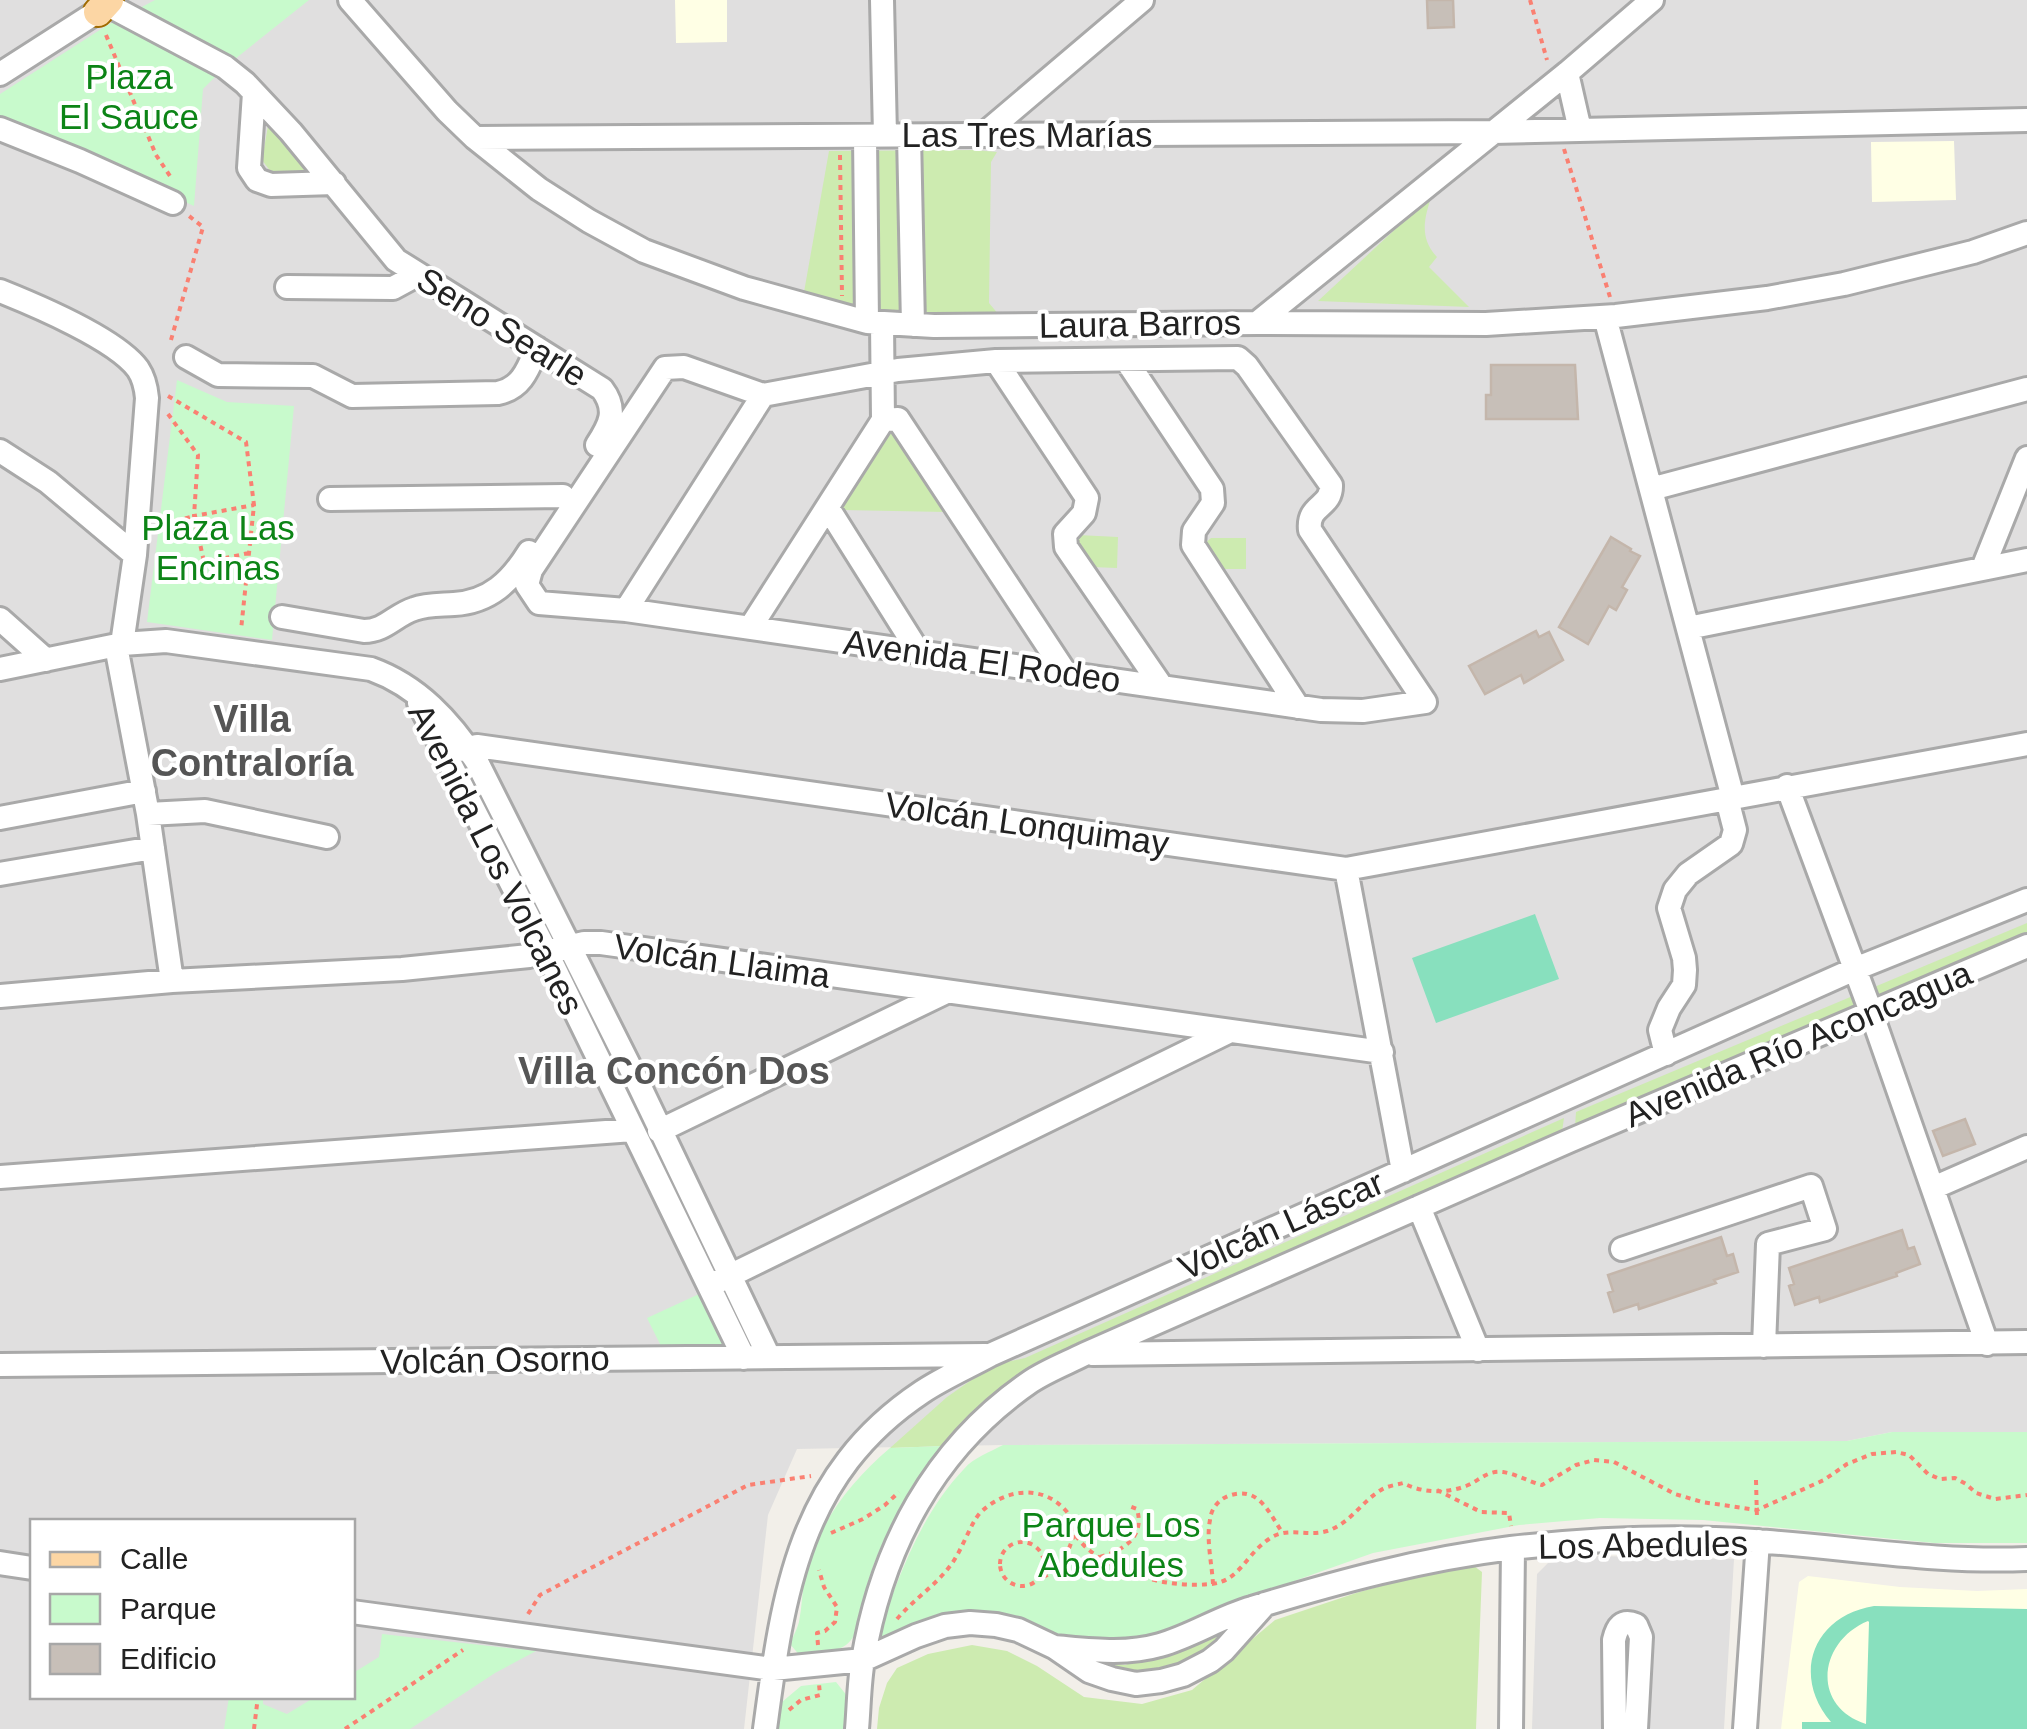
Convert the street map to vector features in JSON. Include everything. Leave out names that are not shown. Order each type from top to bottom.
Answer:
[{"type":"street","name":"Laura Barros","points":[[350,0],[474,138],[540,189],[590,221],[644,250],[744,288],[842,316],[890,324],[1486,324],[1610,317],[1767,298],[1844,284],[1974,252],[2027,233]]},
{"type":"street","points":[[882,0],[875,136],[890,324],[891,419],[1065,672]]},
{"type":"street","points":[[983,135],[1142,0]]},
{"type":"street","points":[[1257,323],[1652,0]]},
{"type":"street","points":[[0,74],[108,4]]},
{"type":"street","name":"Seno Searle","points":[[108,4],[224,68],[291,132],[396,260],[602,390],[612,410],[610,424],[518,570],[498,590],[460,604],[419,607],[370,632],[282,618]]},
{"type":"street","points":[[1560,78],[1569,131]]},
{"type":"street","points":[[254,94],[249,168],[257,180],[271,185],[334,183]]},
{"type":"street","name":"Las Tres Marías","points":[[474,138],[1493,132],[2027,120]]},
{"type":"street","points":[[0,129],[172,203]]},
{"type":"street","points":[[890,324],[909,136]]},
{"type":"street","points":[[286,287],[394,288],[418,274]]},
{"type":"street","points":[[0,291],[65,320],[129,359],[145,384],[148,398],[137,530],[119,645],[172,982]]},
{"type":"street","points":[[1610,317],[1612,378],[1650,490],[1688,628],[1735,830],[1731,844],[1688,874],[1675,890],[1669,908],[1685,970],[1684,985],[1660,1030],[1666,1054]]},
{"type":"street","points":[[177,354],[218,375],[313,376],[352,396],[498,392],[514,387],[526,374],[537,348]]},
{"type":"street","name":"Avenida El Rodeo","points":[[763,395],[684,367],[665,368],[530,570],[527,585],[539,603],[626,610],[1298,707],[1362,711],[1425,702],[1310,530],[1310,517],[1331,495],[1330,486],[1247,366],[1238,358],[1126,360]]},
{"type":"street","points":[[626,610],[763,395],[890,372],[996,361],[1126,360],[1212,489],[1214,502],[1194,531],[1194,545],[1298,707]]},
{"type":"street","points":[[996,361],[1087,498],[1084,514],[1066,534],[1066,548],[1162,687]]},
{"type":"street","points":[[1650,490],[2027,390]]},
{"type":"street","points":[[750,628],[891,419]]},
{"type":"street","points":[[0,452],[48,482],[133,566]]},
{"type":"street","points":[[1983,568],[2027,458]]},
{"type":"street","points":[[330,499],[563,496]]},
{"type":"street","points":[[828,508],[918,652]]},
{"type":"street","points":[[1688,628],[2027,560]]},
{"type":"street","points":[[0,619],[46,660]]},
{"type":"street","name":"Avenida Los Volcanes","points":[[0,669],[119,645],[166,641],[371,669],[404,684],[456,750],[477,762],[633,1130],[719,1281],[770,1357]]},
{"type":"street","name":"Volcán Lonquimay","points":[[456,750],[477,746],[1346,869],[2027,744]]},
{"type":"street","points":[[1786,786],[1856,969],[1987,1344]]},
{"type":"street","points":[[0,818],[146,803],[328,837]]},
{"type":"street","points":[[0,874],[153,848]]},
{"type":"street","points":[[1346,869],[1403,1171]]},
{"type":"street","name":"Avenida Río Aconcagua","points":[[1572,1096],[1856,969],[2027,900]]},
{"type":"street","name":"Volcán Llaima","points":[[0,996],[402,968],[600,943],[1382,1052]]},
{"type":"street","name":"Avenida Río Aconcagua","points":[[1569,1141],[2027,946]]},
{"type":"street","name":"Avenida Los Volcanes","points":[[558,950],[640,1087],[719,1281],[744,1358]]},
{"type":"street","points":[[659,1131],[944,993]]},
{"type":"street","points":[[719,1281],[1228,1032]]},
{"type":"street","name":"Volcán Láscar","points":[[765,1729],[786,1596],[801,1544],[824,1495],[878,1426],[924,1390],[990,1355],[1572,1096]]},
{"type":"street","points":[[0,1177],[633,1130]]},
{"type":"street","name":"Volcán Láscar","points":[[857,1729],[888,1562],[922,1493],[962,1440],[986,1417],[1032,1380],[1085,1354],[1569,1141]]},
{"type":"street","points":[[1933,1188],[2027,1147]]},
{"type":"street","points":[[1622,1249],[1811,1186],[1826,1229],[1768,1244],[1764,1346]]},
{"type":"street","points":[[1418,1207],[1478,1350]]},
{"type":"street","points":[[1085,1354],[2027,1342]]},
{"type":"street","name":"Volcán Osorno","points":[[0,1365],[990,1355]]},
{"type":"street","name":"Los Abedules","points":[[1054,1647],[1130,1651],[1161,1645],[1243,1610],[1427,1560],[1513,1548],[1606,1540],[1702,1538],[1951,1560],[2027,1559]]},
{"type":"street","points":[[1745,1729],[1758,1541]]},
{"type":"street","points":[[1511,1729],[1513,1548]]},
{"type":"street","points":[[0,1563],[30,1568]]},
{"type":"street","name":"Los Abedules","points":[[355,1612],[773,1669],[872,1656],[945,1626],[996,1624],[1054,1647],[1089,1671],[1136,1684],[1183,1674],[1210,1661],[1265,1604]]},
{"type":"street","points":[[1615,1729],[1614,1640],[1616,1630],[1626,1623],[1636,1625],[1641,1637],[1636,1729]]},
{"type":"path","points":[[1530,0],[1560,78]]},
{"type":"path","points":[[108,39],[156,155],[176,185],[172,203],[203,227],[177,354]]},
{"type":"path","points":[[1569,131],[1610,317]]},
{"type":"path","points":[[840,136],[842,316]]},
{"type":"path","points":[[145,384],[246,442],[254,505],[239,650]]},
{"type":"path","points":[[145,384],[198,455],[194,516],[204,563]]},
{"type":"path","points":[[137,530],[254,505]]},
{"type":"path","points":[[133,566],[204,563],[249,554]]},
{"type":"path","points":[[872,1656],[881,1638],[908,1606],[952,1564],[977,1516],[996,1500],[1015,1492],[1033,1492],[1048,1498],[1069,1514],[1074,1533],[1088,1550],[1134,1574],[1162,1582],[1213,1584],[1232,1578],[1248,1558],[1282,1532],[1324,1532],[1347,1522],[1383,1488],[1403,1483],[1422,1492],[1438,1490],[1465,1486],[1486,1474],[1503,1472],[1542,1485],[1576,1465],[1594,1460],[1614,1462],[1675,1494],[1757,1510],[1824,1480],[1847,1464],[1872,1454],[1896,1452],[1909,1455],[1928,1474],[1940,1479],[1955,1478],[1976,1493],[1995,1499],[2027,1496]]},
{"type":"path","points":[[345,1729],[503,1632],[540,1595],[748,1486],[840,1471]]},
{"type":"path","points":[[1756,1480],[1758,1541]]},
{"type":"path","points":[[1438,1490],[1481,1512],[1510,1513],[1513,1548]]},
{"type":"path","points":[[1213,1584],[1210,1516],[1219,1500],[1236,1493],[1252,1494],[1264,1504],[1282,1532]]},
{"type":"path","points":[[1100,1557],[1122,1551],[1136,1536],[1140,1519],[1137,1509],[1129,1506]]},
{"type":"path","points":[[1039,1579],[1044,1562],[1034,1546],[1021,1542],[1004,1552],[1000,1569],[1007,1582],[1023,1587],[1054,1572],[1065,1560],[1074,1533]]},
{"type":"path","points":[[254,1729],[258,1699]]},
{"type":"shaded area","points":[[0,0],[2027,0],[2027,1432],[1892,1432],[1847,1441],[797,1449],[768,1515],[744,1729],[0,1729]]},
{"type":"shaded area","points":[[675,0],[727,0],[727,42],[676,43]]},
{"type":"shaded area","points":[[1954,141],[1956,200],[1872,202],[1871,142]]},
{"type":"shaded area","points":[[1598,1556],[1734,1559],[1724,1729],[1532,1729],[1537,1574],[1548,1563]]},
{"type":"shaded area","points":[[1808,1576],[1900,1587],[2027,1589],[2027,1729],[1781,1729],[1799,1582]]},
{"type":"green space","name":"Plaza El Sauce","points":[[155,0],[309,0],[203,89],[194,206],[85,156],[0,123],[0,94],[106,26]]},
{"type":"green space","points":[[269,120],[309,171],[271,172],[262,160]]},
{"type":"green space","points":[[829,151],[997,152],[991,162],[989,303],[999,315],[891,316],[804,292]]},
{"type":"green space","points":[[1432,195],[1425,228],[1437,257],[1429,267],[1469,307],[1318,301]]},
{"type":"green space","points":[[893,376],[895,426],[946,512],[842,510],[837,505]]},
{"type":"green space","name":"Plaza Las Encinas","points":[[177,380],[227,402],[294,406],[272,640],[147,622]]},
{"type":"green space","points":[[1078,535],[1118,537],[1117,568],[1091,567],[1072,539]]},
{"type":"green space","points":[[1211,538],[1246,538],[1246,569],[1220,569],[1203,545]]},
{"type":"green space","points":[[1535,914],[1559,979],[1436,1023],[1412,958]]},
{"type":"green space","points":[[2027,923],[2027,934],[1575,1127],[1576,1112]]},
{"type":"green space","points":[[1564,1118],[1562,1132],[1016,1379],[981,1406],[943,1446],[890,1448],[947,1397],[993,1365],[1025,1358]]},
{"type":"green space","points":[[699,1294],[724,1345],[661,1346],[647,1318]]},
{"type":"green space","name":"Parque Los Abedules","points":[[1892,1432],[2027,1432],[2027,1543],[1934,1543],[1703,1520],[1600,1518],[1519,1525],[1373,1553],[1164,1636],[1078,1645],[1020,1623],[874,1647],[890,1600],[933,1508],[968,1465],[1003,1445],[1847,1441]]},
{"type":"green space","points":[[943,1446],[906,1498],[886,1535],[870,1575],[855,1635],[836,1650],[801,1657],[790,1644],[799,1622],[805,1576],[818,1538],[837,1505],[890,1448]]},
{"type":"green space","points":[[1474,1566],[1482,1572],[1476,1729],[877,1729],[887,1683],[897,1668],[928,1654],[972,1645],[1007,1651],[1084,1697],[1142,1704],[1192,1690],[1275,1620],[1434,1571]]},
{"type":"green space","points":[[1874,1606],[2027,1609],[2027,1729],[1802,1729],[1802,1722],[1831,1722],[1812,1685],[1811,1667],[1823,1635],[1853,1612]],"holes":[[[1869,1622],[1866,1724],[1836,1703],[1829,1689],[1828,1673],[1839,1643],[1852,1630]]]},
{"type":"green space","points":[[1242,1619],[1198,1657],[1154,1672],[1108,1670],[1089,1659],[1125,1665],[1189,1644]]},
{"type":"green space","points":[[382,1634],[536,1651],[410,1729],[224,1729],[229,1699],[263,1699],[263,1704],[287,1714],[312,1699],[355,1699],[355,1672],[379,1657]]},
{"type":"green space","points":[[836,1682],[852,1702],[849,1729],[778,1729],[782,1702],[801,1686]]},
{"type":"building","points":[[1427,0],[1453,0],[1454,27],[1428,28]]},
{"type":"building","points":[[1491,365],[1575,365],[1578,419],[1486,419]]},
{"type":"building","points":[[1611,537],[1640,556],[1622,587],[1627,590],[1616,610],[1609,606],[1588,644],[1559,627]]},
{"type":"building","points":[[1536,631],[1539,637],[1549,632],[1563,660],[1524,683],[1521,675],[1485,694],[1469,666]]},
{"type":"building","points":[[1965,1119],[1975,1144],[1943,1156],[1933,1131]]},
{"type":"building","points":[[1902,1230],[1908,1249],[1914,1247],[1920,1264],[1896,1273],[1897,1276],[1820,1302],[1819,1297],[1795,1305],[1789,1268]]},
{"type":"building","points":[[1721,1237],[1727,1256],[1733,1254],[1738,1272],[1639,1309],[1638,1304],[1614,1312],[1608,1275]]},
{"type":"district","name":"Villa Contraloría","points":[[252,741]]},
{"type":"district","name":"Villa Concón Dos","points":[[674,1071]]}]
